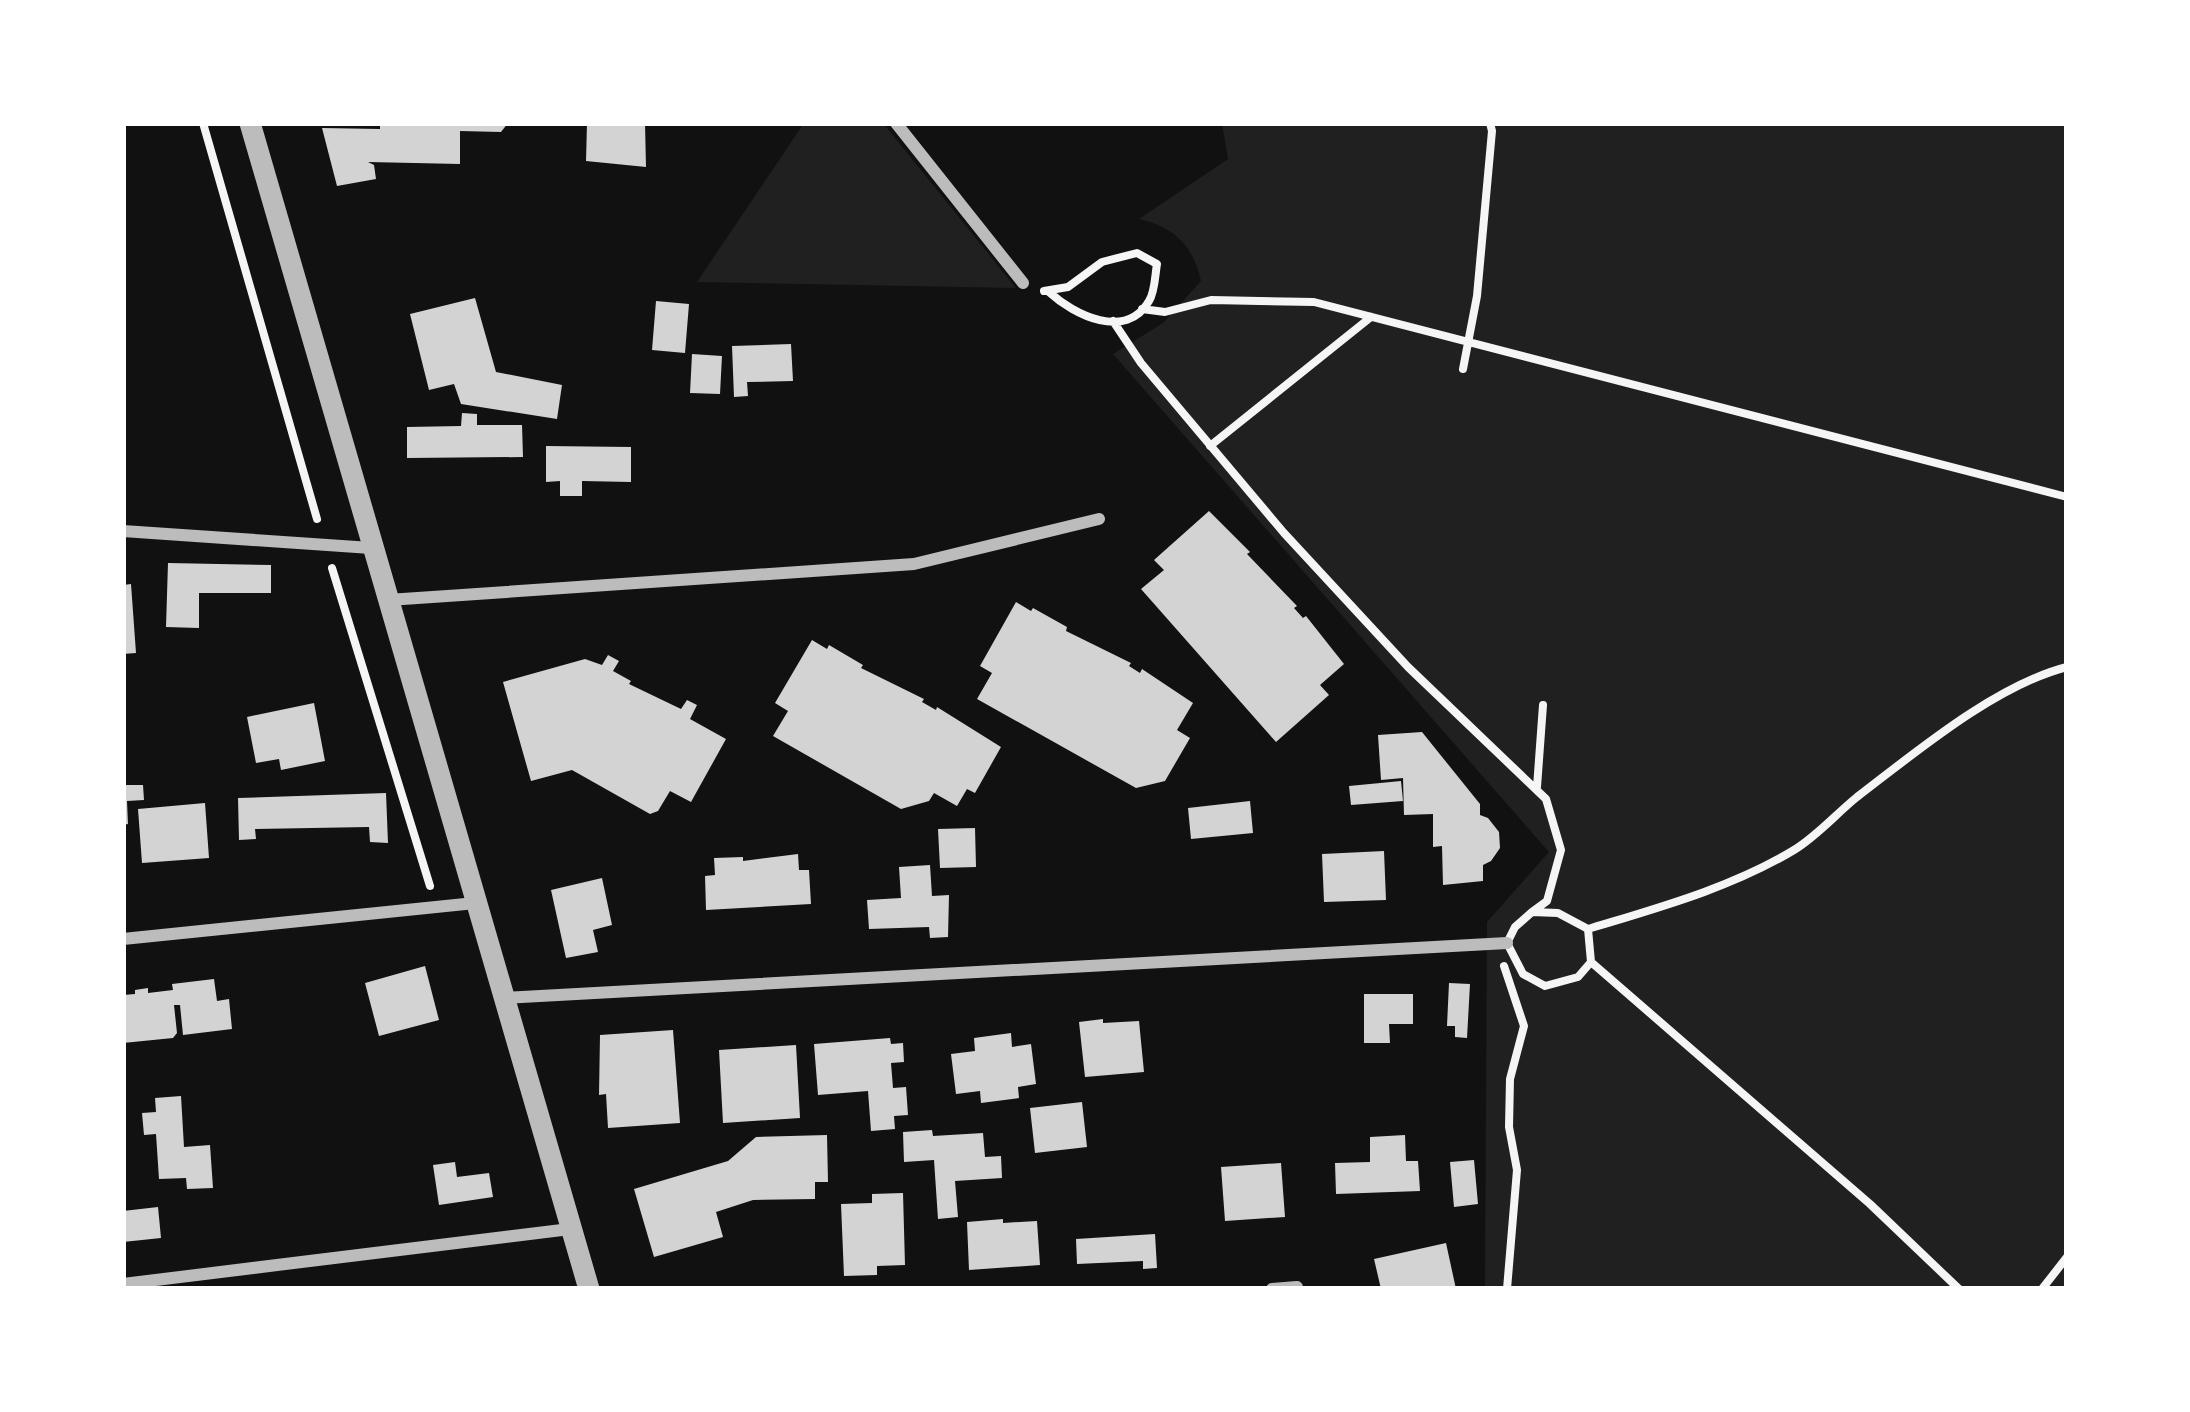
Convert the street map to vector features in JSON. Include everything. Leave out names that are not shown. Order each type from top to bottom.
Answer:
[{"type":"street","points":[[250,123],[589,1289]]},
{"type":"street","points":[[896,123],[1023,283]]},
{"type":"street","points":[[388,600],[914,564],[1099,519]]},
{"type":"street","points":[[123,531],[371,548]]},
{"type":"street","points":[[123,939],[475,903]]},
{"type":"street","points":[[502,998],[1500,943]]},
{"type":"street","points":[[123,1283],[571,1229]]},
{"type":"street","points":[[1272,1289],[1297,1288]]},
{"type":"path","points":[[1463,369],[1477,296],[1490,123]]},
{"type":"path","points":[[1023,283],[1049,292],[1100,322],[1130,320],[1150,300],[1157,264],[1137,253],[1102,262],[1068,287],[1049,292]]},
{"type":"path","points":[[1142,309],[1165,312],[1211,300],[1314,302],[2067,497]]},
{"type":"path","points":[[1210,446],[1372,316]]},
{"type":"path","points":[[1113,321],[1141,363],[1210,446],[1408,668],[1546,799],[1561,850],[1547,901],[1500,943]]},
{"type":"path","points":[[1532,912],[1558,913],[1588,929],[1688,899],[1795,849],[1857,797],[2003,692],[2036,675],[2067,667]]},
{"type":"path","points":[[1537,788],[1543,706]]},
{"type":"path","points":[[1588,929],[1591,962],[1870,1204],[1958,1289]]},
{"type":"path","points":[[1500,943],[1522,974],[1545,986],[1578,977],[1591,962]]},
{"type":"path","points":[[1500,943],[1524,1026],[1510,1078],[1509,1127],[1517,1170],[1507,1289]]},
{"type":"path","points":[[2042,1289],[2067,1258]]},
{"type":"shaded area","points":[[804,123],[883,123],[1016,288],[697,282]]},
{"type":"shaded area","points":[[1222,123],[2067,123],[2067,1289],[1485,1289],[1487,922],[1549,852],[1113,354],[1163,323],[1201,281],[1180,240],[1163,227],[1139,219],[1228,159]]},
{"type":"building","points":[[380,123],[508,123],[501,132],[460,131],[460,164],[368,162],[374,165],[376,179],[337,186],[322,128],[380,129]]},
{"type":"building","points":[[587,123],[645,123],[646,167],[586,161]]},
{"type":"building","points":[[475,298],[496,372],[562,385],[557,419],[461,404],[454,384],[429,390],[410,314]]},
{"type":"building","points":[[656,301],[689,304],[685,353],[652,350]]},
{"type":"building","points":[[791,344],[793,381],[747,382],[748,396],[734,397],[732,346]]},
{"type":"building","points":[[692,354],[722,356],[720,394],[690,393]]},
{"type":"building","points":[[462,413],[477,414],[477,425],[522,425],[523,457],[407,458],[407,427],[461,426]]},
{"type":"building","points":[[546,446],[631,447],[631,482],[582,481],[582,496],[560,496],[560,481],[546,482]]},
{"type":"building","points":[[1209,511],[1250,552],[1247,554],[1344,664],[1320,685],[1329,695],[1276,742],[1141,589],[1164,570],[1154,560]]},
{"type":"building","points":[[168,563],[271,565],[271,593],[199,593],[199,628],[166,627]]},
{"type":"building","points":[[131,584],[136,653],[123,654],[123,585]]},
{"type":"building","points":[[1016,602],[1131,663],[1140,673],[1142,669],[1193,703],[1177,730],[1190,738],[1165,781],[1136,788],[977,699],[992,673],[980,666]]},
{"type":"building","points":[[812,640],[827,649],[829,645],[1001,747],[975,793],[967,789],[957,806],[934,793],[929,801],[901,809],[773,736],[788,711],[775,703]]},
{"type":"building","points":[[608,655],[619,661],[613,671],[629,684],[681,709],[687,700],[697,705],[690,719],[726,739],[691,802],[670,791],[658,811],[650,814],[572,770],[531,781],[503,682],[585,659],[602,665]]},
{"type":"building","points":[[314,703],[325,761],[281,770],[279,759],[256,763],[247,717]]},
{"type":"building","points":[[1422,732],[1480,804],[1480,815],[1499,832],[1500,848],[1483,865],[1483,881],[1443,885],[1442,846],[1433,847],[1433,814],[1404,815],[1403,778],[1381,780],[1378,735]]},
{"type":"building","points":[[1401,781],[1403,801],[1351,805],[1349,786]]},
{"type":"building","points":[[123,785],[143,785],[144,800],[127,801],[128,824],[123,825]]},
{"type":"building","points":[[386,793],[388,843],[370,842],[369,827],[255,829],[256,839],[239,840],[238,798]]},
{"type":"building","points":[[1250,801],[1253,833],[1191,839],[1188,808]]},
{"type":"building","points":[[205,803],[209,858],[142,863],[138,809]]},
{"type":"building","points":[[975,828],[976,867],[940,868],[938,829]]},
{"type":"building","points":[[1384,851],[1386,900],[1324,902],[1322,854]]},
{"type":"building","points":[[798,854],[799,870],[809,870],[811,904],[706,910],[705,876],[715,875],[714,858],[743,857],[743,861]]},
{"type":"building","points":[[930,865],[932,896],[949,895],[948,937],[930,938],[929,927],[869,929],[867,900],[901,898],[899,867]]},
{"type":"building","points":[[602,878],[612,925],[593,930],[598,952],[566,958],[551,890]]},
{"type":"building","points":[[425,966],[439,1020],[379,1036],[365,983]]},
{"type":"building","points":[[214,979],[217,1001],[229,999],[232,1029],[183,1035],[180,1005],[174,1005],[177,1033],[173,1038],[123,1043],[123,995],[148,988],[148,993],[173,990],[172,984]]},
{"type":"building","points":[[1449,983],[1470,984],[1467,1038],[1455,1037],[1455,1026],[1447,1026]]},
{"type":"building","points":[[1364,994],[1413,994],[1413,1024],[1389,1024],[1390,1043],[1364,1043]]},
{"type":"building","points":[[1103,1019],[1103,1023],[1139,1021],[1144,1072],[1085,1077],[1079,1022]]},
{"type":"building","points":[[673,1030],[680,1123],[608,1128],[606,1094],[599,1095],[600,1035]]},
{"type":"building","points":[[1011,1033],[1012,1047],[1031,1044],[1036,1084],[1018,1087],[1019,1098],[981,1103],[980,1091],[956,1094],[951,1054],[975,1051],[974,1038]]},
{"type":"building","points":[[890,1038],[891,1044],[903,1043],[904,1062],[891,1063],[893,1088],[906,1087],[908,1115],[894,1116],[895,1129],[871,1131],[868,1091],[818,1095],[814,1044]]},
{"type":"building","points":[[796,1045],[800,1118],[723,1123],[719,1050]]},
{"type":"building","points":[[181,1096],[184,1147],[210,1145],[213,1188],[187,1189],[186,1178],[159,1179],[156,1134],[144,1135],[142,1113],[156,1112],[155,1098]]},
{"type":"building","points":[[1082,1102],[1087,1147],[1035,1153],[1030,1108]]},
{"type":"building","points":[[932,1130],[933,1136],[983,1133],[985,1157],[1001,1156],[1002,1178],[955,1181],[958,1217],[938,1219],[934,1160],[904,1162],[903,1132]]},
{"type":"building","points":[[827,1135],[828,1182],[815,1182],[815,1199],[753,1200],[716,1212],[723,1237],[654,1257],[634,1189],[728,1161],[756,1137]]},
{"type":"building","points":[[1405,1135],[1406,1161],[1418,1161],[1420,1191],[1336,1194],[1335,1163],[1370,1162],[1370,1137]]},
{"type":"building","points":[[1474,1160],[1478,1204],[1454,1207],[1450,1162]]},
{"type":"building","points":[[455,1162],[457,1177],[489,1173],[493,1197],[439,1205],[433,1165]]},
{"type":"building","points":[[1281,1163],[1285,1217],[1225,1221],[1221,1167]]},
{"type":"building","points":[[903,1193],[905,1265],[877,1266],[877,1275],[844,1276],[841,1204],[872,1203],[872,1194]]},
{"type":"building","points":[[158,1207],[161,1238],[123,1242],[123,1211]]},
{"type":"building","points":[[1003,1219],[1003,1223],[1037,1221],[1040,1265],[969,1270],[967,1222]]},
{"type":"building","points":[[1155,1234],[1157,1268],[1143,1269],[1143,1261],[1077,1264],[1076,1239]]},
{"type":"building","points":[[1446,1243],[1456,1289],[1381,1289],[1374,1259]]}]
